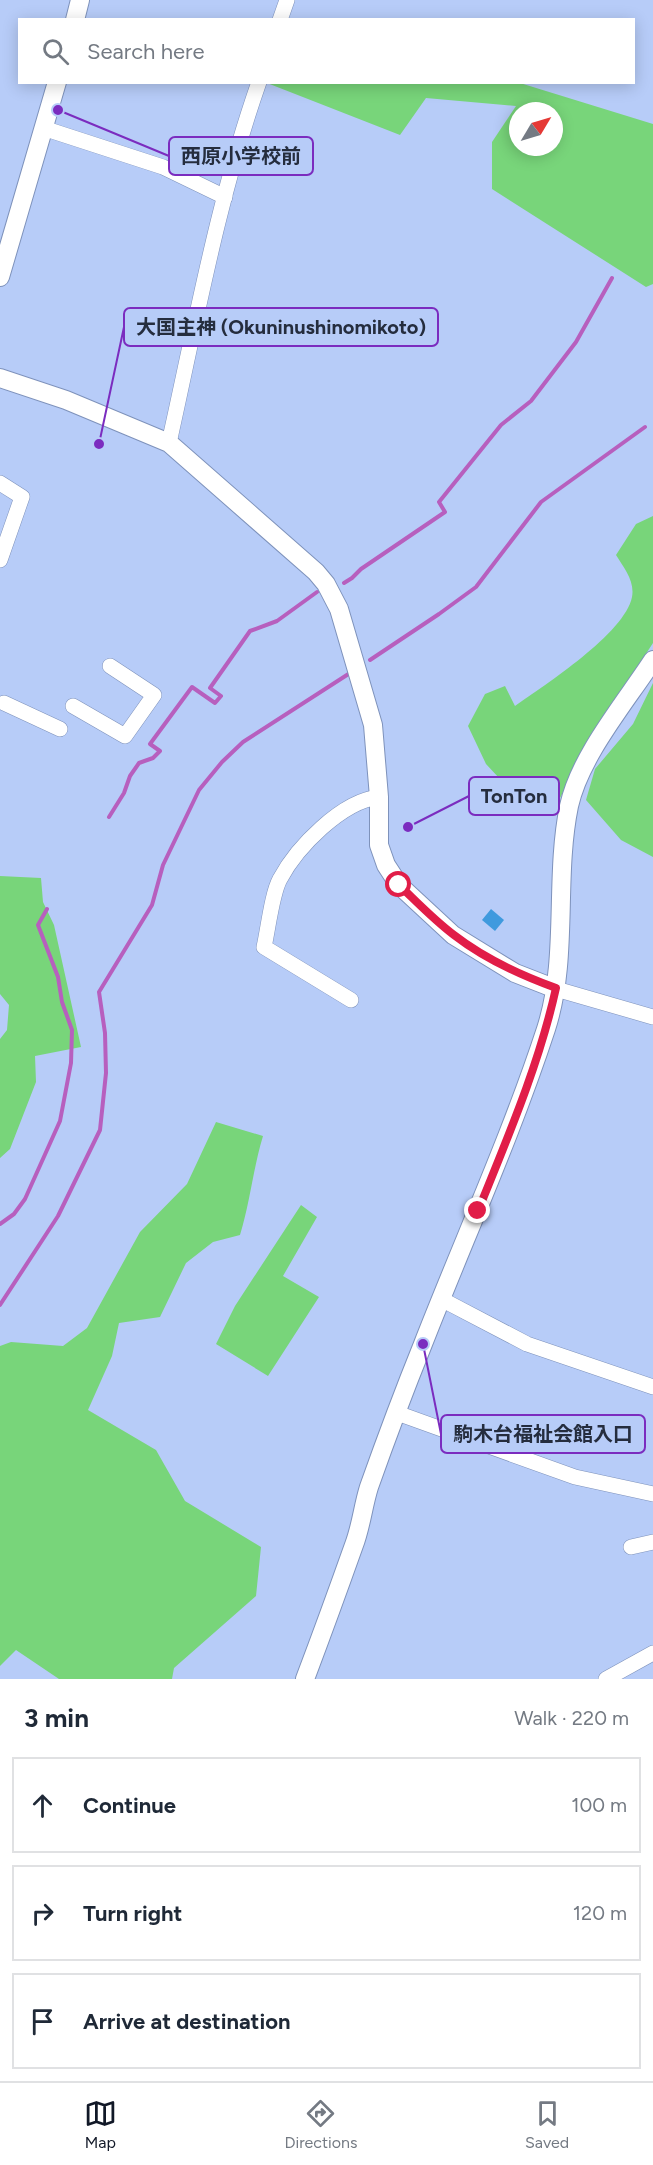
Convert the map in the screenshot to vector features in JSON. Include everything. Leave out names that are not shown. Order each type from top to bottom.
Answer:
[{"type":"street","points":[[76,18],[80,0]]},
{"type":"street","points":[[281,18],[287,0]]},
{"type":"street","points":[[0,277],[56,84]]},
{"type":"street","points":[[169,443],[225,197],[244,125],[258,84]]},
{"type":"street","points":[[43,128],[163,167],[225,197]]},
{"type":"street","points":[[0,378],[66,400],[169,443],[303,559],[326,584],[339,609],[373,725],[379,797],[379,845],[386,864],[399,885],[453,935],[514,973],[653,1017]]},
{"type":"street","points":[[0,483],[22,497],[1,555]]},
{"type":"street","points":[[305,1679],[355,1542],[368,1490],[441,1299],[510,1132],[547,1026],[556,988],[563,856],[570,806],[578,778],[594,749],[653,660]]},
{"type":"street","points":[[73,705],[125,736],[154,695],[110,666]]},
{"type":"street","points":[[4,703],[60,729]]},
{"type":"street","points":[[351,1000],[264,947],[279,880],[297,854],[324,826],[366,799],[379,797]]},
{"type":"street","points":[[441,1299],[527,1344],[653,1387]]},
{"type":"street","points":[[397,1413],[575,1477],[653,1494]]},
{"type":"street","points":[[631,1547],[653,1542]]},
{"type":"street","points":[[606,1679],[653,1653]]},
{"type":"green space","points":[[270,84],[523,84],[653,124],[653,284],[646,287],[492,189],[492,142],[509,116],[509,156],[563,156],[563,102],[509,102],[509,105],[426,98],[400,135]]},
{"type":"green space","points":[[653,516],[653,643],[593,735],[560,798],[512,792],[486,764],[468,726],[485,694],[505,686],[515,706],[582,657],[615,626],[626,611],[633,591],[628,575],[616,555],[636,524]]},
{"type":"green space","points":[[653,683],[653,857],[621,840],[586,800],[595,769],[633,724]]},
{"type":"green space","points":[[0,876],[41,878],[43,902],[54,925],[81,1047],[35,1056],[36,1082],[10,1149],[0,1158],[0,1039],[7,1030],[9,1005],[0,994]]},
{"type":"green space","points":[[216,1122],[263,1136],[240,1235],[213,1242],[186,1263],[160,1317],[119,1323],[112,1356],[88,1410],[156,1450],[185,1501],[261,1547],[256,1596],[174,1668],[172,1679],[59,1679],[16,1650],[0,1666],[0,1346],[11,1342],[63,1346],[87,1328],[140,1232],[187,1184]]},
{"type":"green space","points":[[301,1205],[317,1217],[283,1276],[319,1297],[268,1376],[216,1344],[235,1306]]},
{"type":"building","points":[[491,909],[504,920],[495,931],[482,920]]},
{"type":"waterway","points":[[344,583],[445,512],[439,502],[501,425],[531,401],[576,342],[612,278]]},
{"type":"waterway","points":[[370,660],[476,587],[541,502],[645,427]]},
{"type":"waterway","points":[[109,817],[139,763],[153,758],[160,751],[150,744],[192,687],[215,703],[221,696],[210,688],[250,631],[277,621],[317,592]]},
{"type":"waterway","points":[[0,1305],[58,1216],[100,1130],[106,1073],[105,1033],[99,992],[152,905],[163,865],[199,790],[222,762],[243,742],[350,673]]},
{"type":"waterway","points":[[0,1224],[14,1214],[25,1199],[60,1121],[71,1063],[72,1030],[62,1002],[58,977],[38,925],[47,909]]},
{"type":"place","name":"西原小学校前","points":[[58,110]]},
{"type":"place","name":"大国主神 (Okuninushinomikoto)","points":[[99,444]]},
{"type":"place","name":"TonTon","points":[[408,827]]},
{"type":"place","name":"駒木台福祉会館入口","points":[[423,1344]]},
{"type":"route","points":[[399,885],[453,935],[480,953],[514,973],[556,988],[547,1026],[510,1132],[478,1211]]}]
